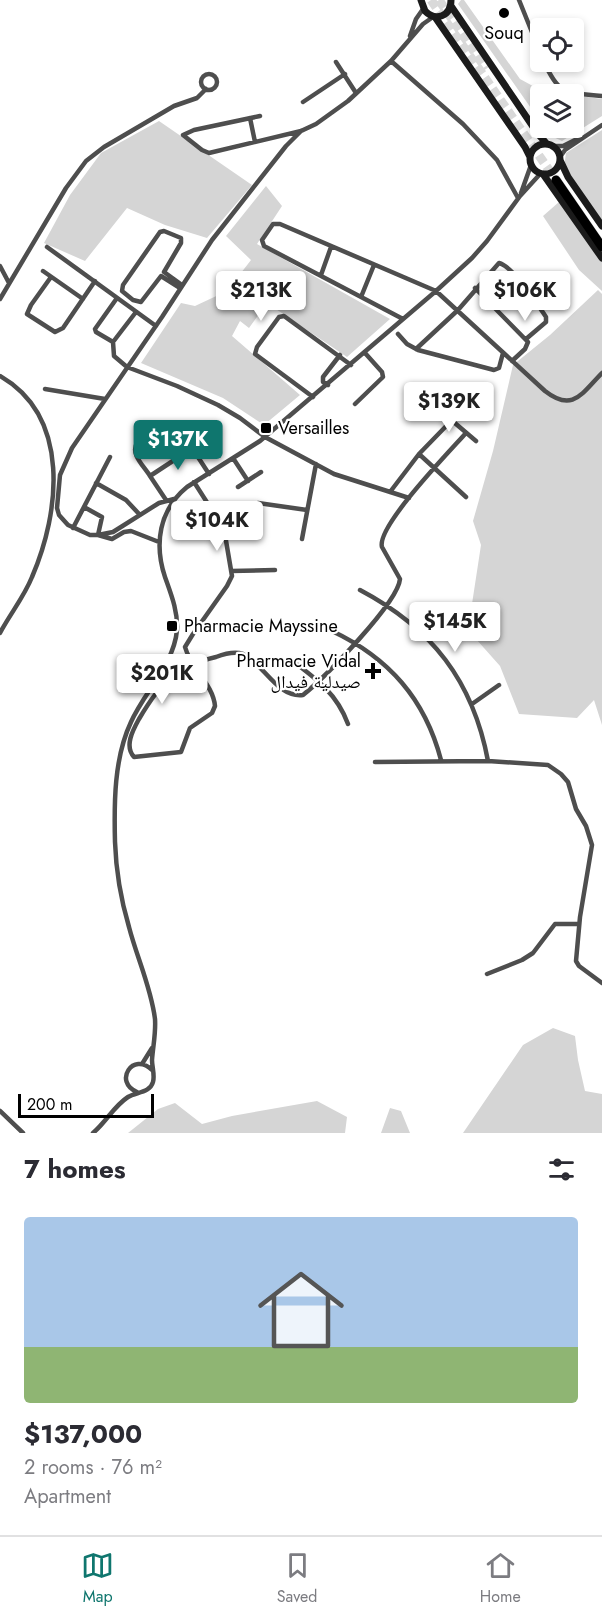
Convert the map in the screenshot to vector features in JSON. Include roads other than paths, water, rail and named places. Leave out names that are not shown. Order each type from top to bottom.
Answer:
[{"type":"highway","points":[[602,236],[558,178],[602,247]]},
{"type":"street","points":[[519,0],[530,27]]},
{"type":"street","points":[[260,116],[194,130],[183,135],[209,153],[301,131],[322,120],[356,93],[434,17],[446,14],[451,2]]},
{"type":"street","points":[[451,2],[540,137],[551,145],[560,158],[568,177],[602,226]]},
{"type":"street","points":[[422,3],[427,14],[434,17],[525,147],[535,170],[542,173],[602,258]]},
{"type":"street","points":[[409,39],[422,3]]},
{"type":"street","points":[[391,61],[463,124],[497,160],[519,197]]},
{"type":"street","points":[[336,62],[356,93]]},
{"type":"street","points":[[549,72],[559,87],[566,91],[602,96]]},
{"type":"street","points":[[303,102],[345,74]]},
{"type":"street","points":[[0,299],[77,172],[92,155],[162,113],[197,98],[206,89]]},
{"type":"street","points":[[250,118],[255,142]]},
{"type":"street","points":[[584,137],[602,125]]},
{"type":"street","points":[[159,542],[131,531],[112,539],[90,535],[73,528],[63,521],[57,508],[60,475],[72,448],[223,226],[286,146],[301,131]]},
{"type":"street","points":[[519,197],[534,148],[542,144],[563,146],[582,138]]},
{"type":"street","points":[[93,1133],[123,1101],[137,1092],[146,1091],[153,1084],[155,1020],[129,929],[120,888],[115,845],[115,818],[117,778],[124,740],[137,710],[166,663],[177,634],[177,616],[161,564],[159,542],[162,522],[174,499],[187,487],[265,437],[436,291],[487,241],[519,197],[542,173],[555,170],[560,158],[583,138]]},
{"type":"street","points":[[404,319],[264,246],[262,240],[273,224],[276,224],[436,291],[548,394],[565,402],[577,399],[602,373]]},
{"type":"street","points":[[164,231],[181,238],[181,243],[164,272],[181,286],[161,276],[141,302],[133,300],[122,291],[123,285],[160,232],[164,231]]},
{"type":"street","points":[[47,247],[156,326]]},
{"type":"street","points":[[321,275],[331,247]]},
{"type":"street","points":[[416,349],[458,310],[499,263],[514,275],[547,319],[525,339]]},
{"type":"street","points":[[361,297],[374,265]]},
{"type":"street","points":[[0,266],[9,283]]},
{"type":"street","points":[[43,272],[83,299]]},
{"type":"street","points":[[51,277],[31,304],[28,312],[29,316],[57,332],[63,328],[95,281]]},
{"type":"street","points":[[475,288],[528,342],[527,346],[512,361]]},
{"type":"street","points":[[112,342],[95,329],[117,298]]},
{"type":"street","points":[[136,312],[112,342],[114,356],[127,368],[205,398],[240,418],[265,437],[334,474],[409,498]]},
{"type":"street","points":[[313,397],[257,357],[255,352],[281,316],[351,365]]},
{"type":"street","points":[[398,334],[407,344],[416,349],[495,370],[499,367],[503,353]]},
{"type":"street","points":[[355,404],[383,377],[382,372],[365,353]]},
{"type":"street","points":[[328,385],[323,382],[323,377],[340,356]]},
{"type":"street","points":[[0,376],[16,386],[39,412],[48,436],[54,486],[46,537],[33,576],[0,633]]},
{"type":"street","points":[[45,389],[105,399]]},
{"type":"street","points":[[423,418],[431,408],[436,407],[476,441]]},
{"type":"street","points":[[390,492],[419,454],[452,420]]},
{"type":"street","points":[[166,425],[134,447],[134,453],[166,500]]},
{"type":"street","points":[[194,482],[222,526],[231,571],[231,578],[227,586],[187,642],[185,650],[192,663],[213,696],[214,711],[190,728],[181,752],[134,757],[129,746],[140,718],[165,681],[192,663],[231,653],[242,654],[292,694],[303,694],[319,680],[388,605],[400,585],[400,579],[381,543],[383,534],[409,498],[466,433]]},
{"type":"street","points":[[150,476],[188,451],[196,454],[209,474]]},
{"type":"street","points":[[419,454],[466,497]]},
{"type":"street","points":[[73,528],[110,457]]},
{"type":"street","points":[[233,458],[248,481]]},
{"type":"street","points":[[302,539],[316,464]]},
{"type":"street","points":[[238,487],[261,472]]},
{"type":"street","points":[[96,483],[126,500],[140,515]]},
{"type":"street","points":[[98,536],[113,532],[166,500],[174,499]]},
{"type":"street","points":[[222,526],[258,503],[307,510]]},
{"type":"street","points":[[84,507],[102,517],[98,536]]},
{"type":"street","points":[[231,571],[275,570]]},
{"type":"street","points":[[360,590],[388,605],[414,626],[446,659],[472,704],[481,729],[488,761]]},
{"type":"street","points":[[332,631],[356,642],[390,670],[411,695],[427,720],[441,760]]},
{"type":"street","points":[[291,660],[319,680],[335,699],[348,724]]},
{"type":"street","points":[[472,704],[500,685]]},
{"type":"street","points":[[375,762],[441,760],[548,765],[568,782],[576,809],[586,826],[592,845],[579,924],[576,961],[579,966],[602,983]]},
{"type":"street","points":[[487,974],[533,953],[555,924],[579,924]]},
{"type":"street","points":[[142,1064],[154,1046]]},
{"type":"street","points":[[137,1092],[129,1087],[126,1078],[128,1069],[135,1064],[142,1064],[152,1070]]},
{"type":"street","points":[[123,1101],[129,1087]]},
{"type":"street","points":[[0,1112],[23,1133]]},
{"type":"tunnel","points":[[431,0],[556,180]]},
{"type":"tunnel","points":[[439,0],[486,69]]},
{"type":"place","name":"Souq","points":[[504,13]]},
{"type":"place","name":"Versailles","points":[[266,428]]},
{"type":"place","name":"Pharmacie Mayssine","points":[[172,626]]},
{"type":"place","name":"Pharmacie Vidal صيدلية فيدال","points":[[373,671]]}]
